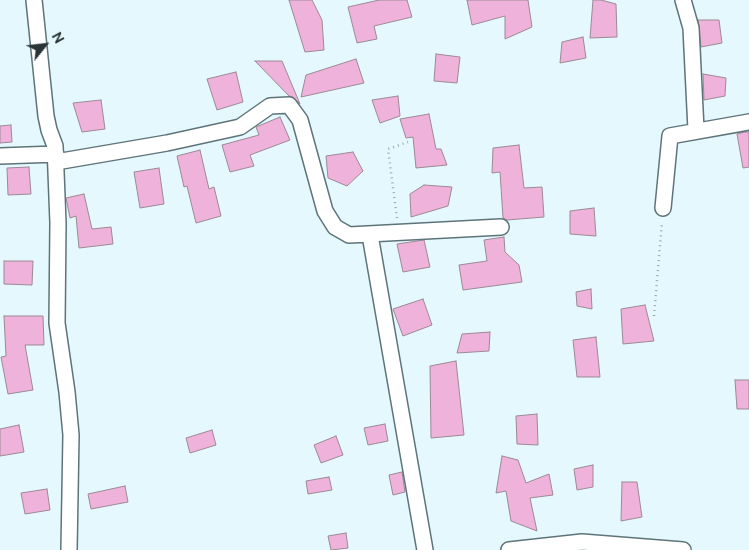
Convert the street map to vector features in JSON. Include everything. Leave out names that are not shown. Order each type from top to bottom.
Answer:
[{"type":"street","points":[[34,0],[46,116],[55,146],[56,158],[58,223],[57,323],[71,435],[69,550]]},
{"type":"street","points":[[683,0],[691,28],[696,130]]},
{"type":"street","points":[[0,156],[56,158],[168,143],[240,127],[270,106],[289,105],[300,120],[326,211],[335,227],[349,235],[501,227]]},
{"type":"street","points":[[663,208],[670,136],[749,122]]},
{"type":"street","points":[[370,234],[425,550]]},
{"type":"street","points":[[509,550],[560,547],[582,542],[683,550]]},
{"type":"path","points":[[399,233],[388,148],[408,142]]},
{"type":"path","points":[[654,316],[663,208]]},
{"type":"building","points":[[289,0],[312,0],[322,20],[324,50],[305,52]]},
{"type":"building","points":[[379,0],[407,0],[412,17],[374,26],[377,39],[357,43],[348,7]]},
{"type":"building","points":[[467,0],[528,0],[532,27],[505,39],[505,16],[472,25]]},
{"type":"building","points":[[593,0],[616,4],[617,37],[590,38]]},
{"type":"building","points":[[698,20],[719,20],[722,43],[701,47]]},
{"type":"building","points":[[583,37],[586,58],[560,63],[562,42]]},
{"type":"building","points":[[436,54],[460,57],[457,83],[434,81]]},
{"type":"building","points":[[356,59],[364,83],[301,97],[306,75]]},
{"type":"building","points":[[255,61],[282,61],[300,104],[293,97],[289,96]]},
{"type":"building","points":[[236,72],[243,102],[217,110],[207,79]]},
{"type":"building","points":[[703,74],[726,78],[725,96],[704,100]]},
{"type":"building","points":[[398,96],[400,116],[380,123],[372,100]]},
{"type":"building","points":[[101,100],[105,129],[82,132],[73,103]]},
{"type":"building","points":[[429,114],[436,149],[441,149],[447,165],[416,168],[413,137],[406,138],[400,119]]},
{"type":"building","points":[[280,117],[290,140],[250,155],[254,166],[230,172],[222,145],[259,135],[256,127]]},
{"type":"building","points":[[11,125],[12,142],[0,143],[0,126]]},
{"type":"building","points":[[749,132],[749,167],[743,168],[737,134]]},
{"type":"building","points":[[519,145],[524,188],[542,187],[544,217],[507,220],[503,218],[500,172],[492,173],[493,148]]},
{"type":"building","points":[[200,150],[209,189],[214,187],[221,216],[196,223],[187,186],[184,187],[177,156]]},
{"type":"building","points":[[353,152],[363,171],[347,186],[328,178],[326,156]]},
{"type":"building","points":[[29,167],[31,194],[8,195],[7,168]]},
{"type":"building","points":[[159,168],[164,204],[140,208],[134,172]]},
{"type":"building","points":[[424,185],[452,187],[448,206],[411,217],[410,194]]},
{"type":"building","points":[[84,194],[92,229],[111,227],[113,244],[79,248],[76,216],[70,218],[66,198]]},
{"type":"building","points":[[594,208],[596,236],[570,234],[570,211]]},
{"type":"building","points":[[504,237],[505,252],[519,265],[522,282],[463,290],[459,265],[487,261],[484,240]]},
{"type":"building","points":[[424,240],[430,267],[403,272],[397,244]]},
{"type":"building","points":[[4,261],[33,261],[32,285],[4,284]]},
{"type":"building","points":[[591,289],[592,309],[577,306],[576,292]]},
{"type":"building","points":[[423,299],[432,325],[403,336],[393,309]]},
{"type":"building","points":[[645,305],[654,341],[623,344],[621,309]]},
{"type":"building","points":[[4,316],[43,316],[44,345],[25,345],[33,390],[8,394],[1,357],[6,356]]},
{"type":"building","points":[[490,332],[489,351],[457,353],[462,334]]},
{"type":"building","points":[[596,337],[600,377],[577,377],[573,340]]},
{"type":"building","points":[[456,361],[464,435],[431,438],[430,366]]},
{"type":"building","points":[[735,380],[749,380],[749,409],[737,409]]},
{"type":"building","points":[[537,414],[538,445],[517,444],[516,416]]},
{"type":"building","points":[[385,424],[388,441],[368,445],[364,428]]},
{"type":"building","points":[[19,425],[24,452],[0,456],[0,429]]},
{"type":"building","points":[[212,430],[216,445],[190,453],[186,438]]},
{"type":"building","points":[[336,436],[343,455],[321,463],[314,445]]},
{"type":"building","points":[[502,456],[518,460],[526,483],[549,474],[553,495],[530,498],[537,531],[511,521],[506,491],[496,493]]},
{"type":"building","points":[[593,465],[593,487],[577,490],[574,469]]},
{"type":"building","points":[[402,472],[405,492],[393,495],[389,475]]},
{"type":"building","points":[[329,477],[332,490],[308,494],[306,481]]},
{"type":"building","points":[[622,482],[637,482],[642,517],[621,521]]},
{"type":"building","points":[[125,486],[128,502],[91,509],[88,494]]},
{"type":"building","points":[[47,489],[50,510],[25,514],[21,493]]},
{"type":"building","points":[[346,533],[348,548],[331,550],[328,536]]}]
